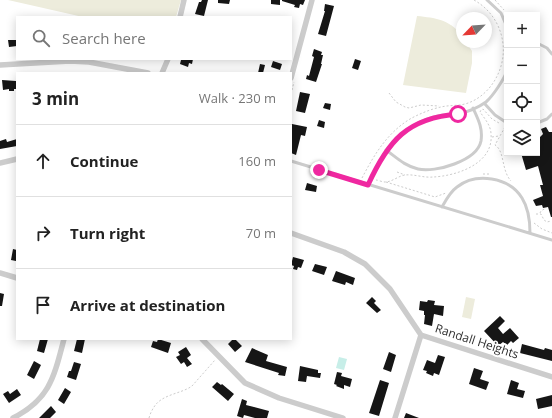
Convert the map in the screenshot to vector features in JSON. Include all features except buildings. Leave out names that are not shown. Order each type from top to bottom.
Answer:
[{"type":"street","points":[[180,16],[184,0]]},
{"type":"street","points":[[292,74],[312,0]]},
{"type":"street","points":[[162,72],[168,60]]},
{"type":"street","points":[[0,64],[70,61],[89,62],[132,72]]},
{"type":"street","points":[[0,163],[16,159]]},
{"type":"street","name":"Randall Heights","points":[[292,233],[344,252],[365,264],[390,289],[420,335],[552,377]]},
{"type":"street","points":[[0,273],[16,278]]},
{"type":"street","points":[[396,418],[420,335]]},
{"type":"street","points":[[13,418],[36,403],[50,386],[64,340]]},
{"type":"street","points":[[203,340],[245,383],[279,398],[343,418]]},
{"type":"lane","points":[[487,0],[501,13],[504,20]]},
{"type":"lane","points":[[540,45],[552,54]]},
{"type":"lane","points":[[368,185],[386,150],[400,136],[421,122],[436,116],[458,114],[484,103],[499,85],[504,76]]},
{"type":"lane","points":[[484,103],[504,123]]},
{"type":"lane","points":[[386,150],[408,166],[419,170],[436,169],[452,165],[472,153],[480,143],[482,133],[480,123],[473,108]]},
{"type":"lane","points":[[540,122],[552,114]]},
{"type":"lane","points":[[292,161],[552,240]]},
{"type":"lane","points":[[442,207],[453,191],[473,179],[488,178],[503,182],[510,186],[522,198],[528,210],[530,233]]},
{"type":"path","points":[[362,178],[372,158],[384,141],[398,127],[410,119],[441,107],[467,103],[481,96],[489,88],[497,76],[502,65],[504,50],[503,40],[492,15],[485,7],[474,0]]},
{"type":"path","points":[[495,0],[505,12]]},
{"type":"path","points":[[389,93],[396,102],[405,107],[409,108],[421,105],[441,107]]},
{"type":"path","points":[[397,172],[426,178],[449,176],[476,164],[488,151],[492,134],[487,122],[480,112],[481,110],[483,109],[492,119],[504,124]]},
{"type":"path","points":[[490,146],[495,145],[504,129]]},
{"type":"path","points":[[491,136],[500,136]]},
{"type":"path","points":[[495,145],[501,150],[505,171],[509,180]]},
{"type":"path","points":[[482,174],[495,175]]},
{"type":"path","points":[[385,182],[406,175]]},
{"type":"path","points":[[504,178],[514,184]]},
{"type":"path","points":[[376,180],[435,197],[446,193]]},
{"type":"path","points":[[539,214],[546,208]]},
{"type":"path","points":[[536,214],[541,214],[547,222],[551,221]]},
{"type":"path","points":[[534,222],[542,229],[552,233]]},
{"type":"path","points":[[148,418],[158,402],[192,386],[219,355]]},
{"type":"shaded area","points":[[8,0],[181,0],[176,16],[79,16]]},
{"type":"shaded area","points":[[417,16],[447,22],[456,29],[456,48],[470,48],[472,51],[472,63],[466,93],[403,85]]},
{"type":"shaded area","points":[[466,297],[475,299],[471,319],[462,317]]},
{"type":"water","points":[[339,357],[347,359],[344,370],[336,368]]},
{"type":"route","points":[[319,170],[368,185],[386,150],[407,130],[436,116],[458,114]]}]
